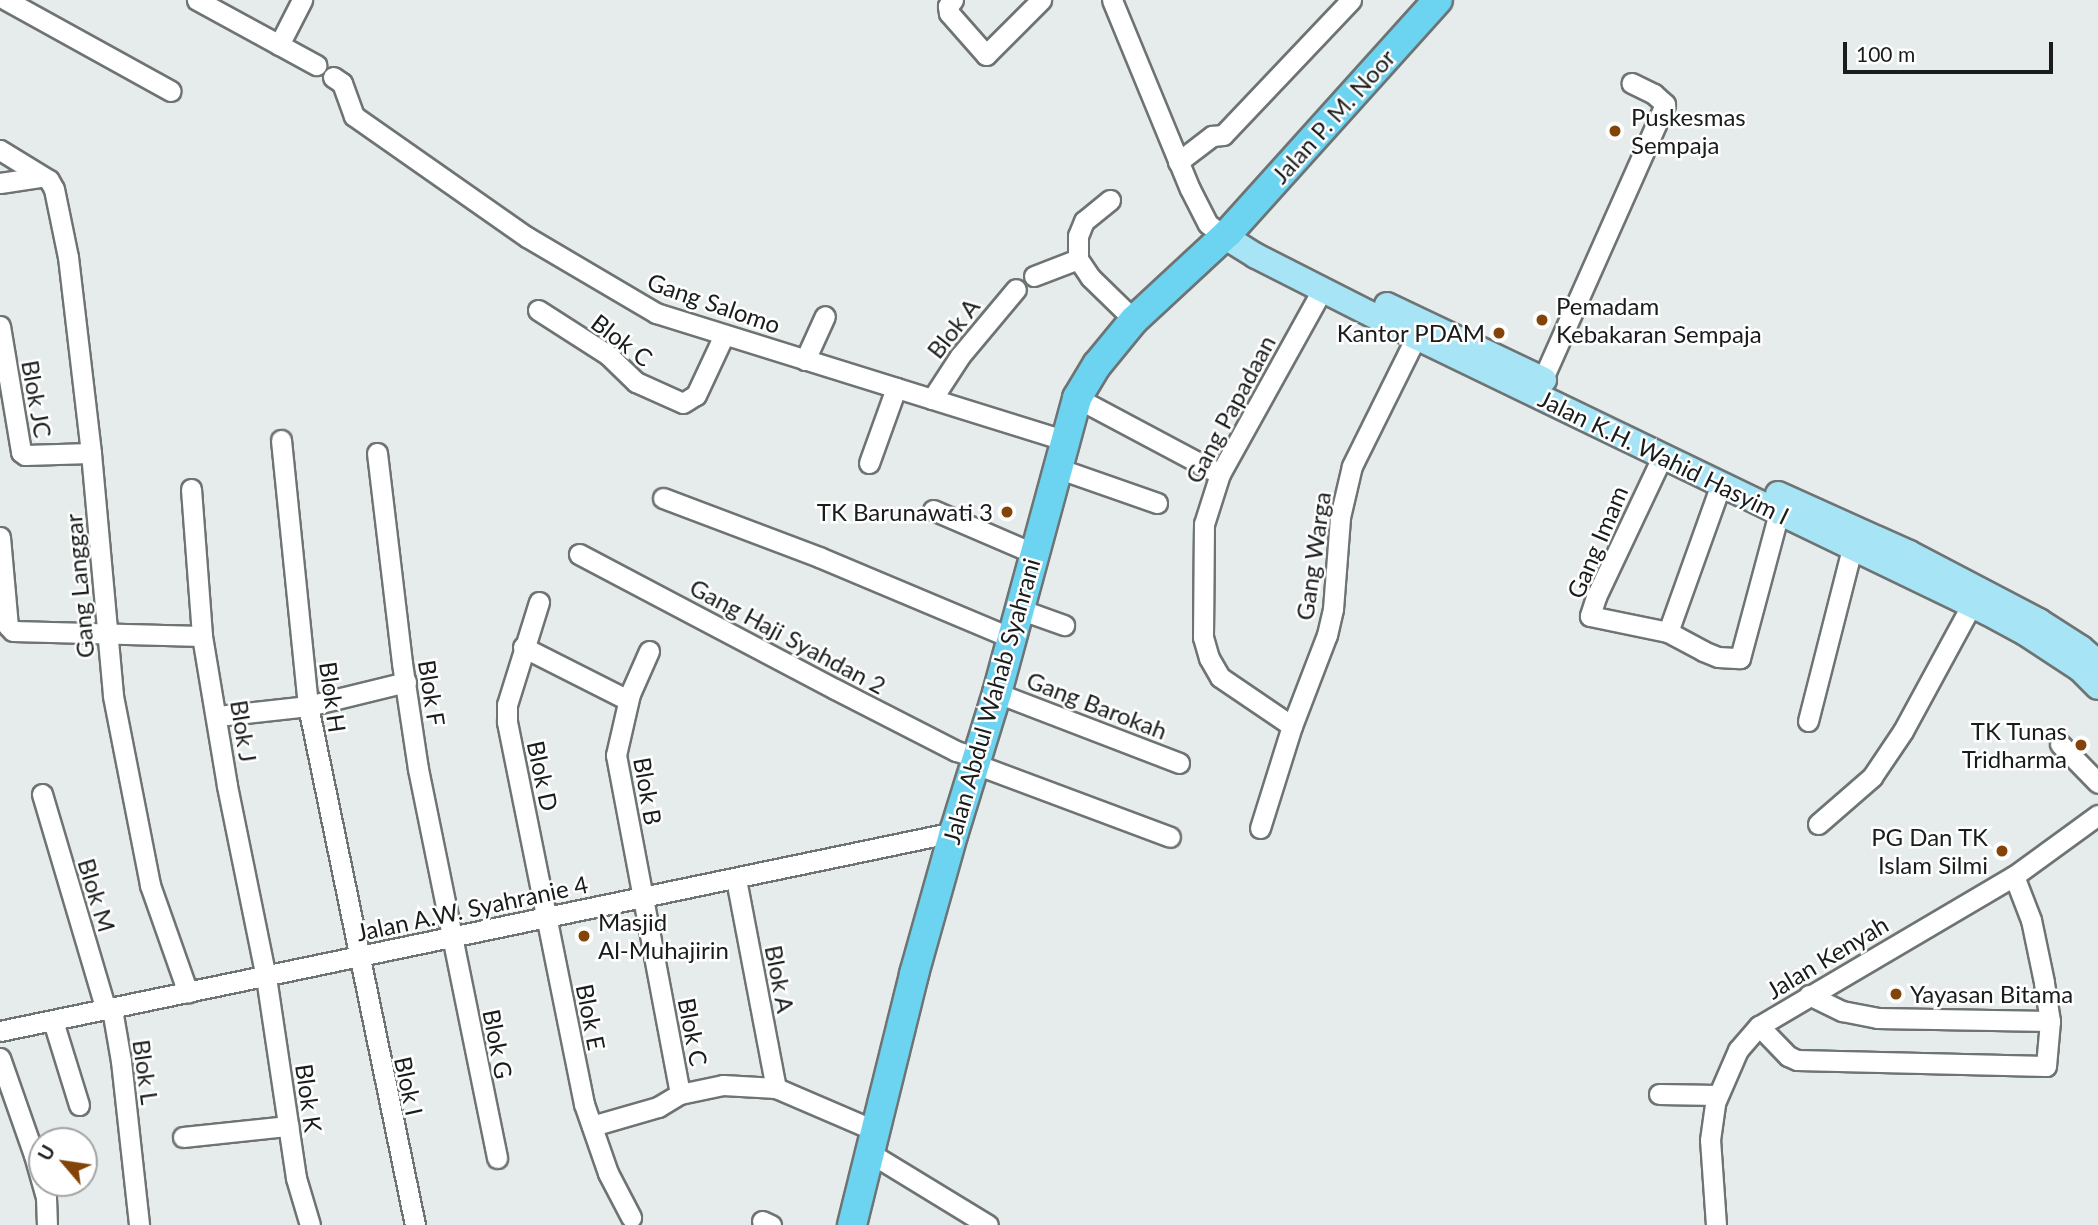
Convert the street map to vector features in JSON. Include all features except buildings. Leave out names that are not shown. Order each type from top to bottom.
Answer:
[{"type":"highway","name":"Jalan P. M. Noor","points":[[1230,230],[1438,0]]},
{"type":"highway","name":"Jalan Abdul Wahab Syahrani","points":[[852,1225],[954,832],[997,693],[1077,398],[1097,365],[1134,320],[1230,230]]},
{"type":"main road","name":"Jalan K.H. Wahid Hasyim I","points":[[1230,230],[1256,256],[1416,337],[1719,467],[1866,547]]},
{"type":"main road","name":"Jalan K.H. Wahid Hasyim I","points":[[1230,230],[1295,259],[1721,484],[1779,512],[1904,562],[2039,621],[2098,663]]},
{"type":"main road","name":"Jalan K.H. Wahid Hasyim I","points":[[1904,562],[1971,606],[2025,633],[2080,670],[2098,687]]},
{"type":"street","points":[[6,0],[172,91]]},
{"type":"street","points":[[197,0],[316,65]]},
{"type":"street","points":[[279,45],[302,0]]},
{"type":"street","points":[[951,1],[949,13],[986,55],[1041,0]]},
{"type":"street","points":[[1112,0],[1178,162],[1203,211],[1230,230]]},
{"type":"street","points":[[1178,162],[1212,136],[1223,135],[1351,0]]},
{"type":"street","name":"Gang Salomo","points":[[332,77],[342,83],[354,116],[527,237],[656,313],[1064,440]]},
{"type":"street","points":[[1540,388],[1665,104],[1660,97],[1632,82]]},
{"type":"street","points":[[0,150],[40,177]]},
{"type":"street","points":[[0,183],[40,177]]},
{"type":"street","name":"Gang Langgar","points":[[40,177],[52,185],[68,257],[91,453],[113,695],[150,885],[188,993]]},
{"type":"street","points":[[1110,200],[1084,221],[1078,236],[1078,259],[1090,277],[1134,320]]},
{"type":"street","points":[[1034,276],[1078,259]]},
{"type":"street","name":"Blok A","points":[[932,399],[960,356],[1016,289]]},
{"type":"street","name":"Gang Papadaan","points":[[1292,726],[1220,677],[1203,637],[1205,516],[1220,474],[1322,290]]},
{"type":"street","name":"Blok C","points":[[538,310],[608,355],[636,382],[683,403],[696,395],[724,335]]},
{"type":"street","points":[[806,360],[825,316]]},
{"type":"street","name":"Blok JC","points":[[0,326],[21,452],[25,455],[91,453]]},
{"type":"street","name":"Gang Warga","points":[[1260,828],[1292,726],[1327,635],[1333,608],[1335,551],[1352,466],[1416,337]]},
{"type":"street","points":[[869,463],[896,388]]},
{"type":"street","points":[[1077,398],[1220,474]]},
{"type":"street","name":"Blok H","points":[[281,440],[308,706],[358,957]]},
{"type":"street","name":"Blok F","points":[[377,453],[418,769],[452,939]]},
{"type":"street","name":"Gang Imam","points":[[1663,455],[1590,616],[1668,632]]},
{"type":"street","points":[[1057,468],[1157,503]]},
{"type":"street","points":[[1721,484],[1668,632],[1718,657],[1740,658],[1779,512]]},
{"type":"street","name":"Blok J","points":[[191,489],[202,636],[218,716],[227,786],[266,977]]},
{"type":"street","points":[[663,498],[818,557],[1012,639]]},
{"type":"street","points":[[933,510],[1033,553]]},
{"type":"street","points":[[0,537],[8,626],[13,631],[202,636]]},
{"type":"street","points":[[1808,721],[1820,678],[1866,547]]},
{"type":"street","name":"Gang Haji Syahdan 2","points":[[579,554],[956,751],[1170,837]]},
{"type":"street","name":"Blok D","points":[[539,602],[523,646],[507,705],[546,917]]},
{"type":"street","points":[[1818,824],[1872,777],[1903,731],[1971,606]]},
{"type":"street","points":[[1019,609],[1064,625]]},
{"type":"street","points":[[523,646],[629,697]]},
{"type":"street","name":"Blok B","points":[[642,896],[616,755],[629,697],[649,651]]},
{"type":"street","points":[[218,716],[308,706],[406,682]]},
{"type":"street","name":"Gang Barokah","points":[[997,693],[1178,763]]},
{"type":"street","points":[[2060,744],[2098,783]]},
{"type":"street","name":"Blok M","points":[[42,794],[109,1010]]},
{"type":"street","name":"Jalan Kenyah","points":[[1716,1225],[1710,1140],[1717,1095],[1738,1050],[1759,1026],[2014,876],[2098,815]]},
{"type":"street","name":"Jalan A.W. Syahranie 4","points":[[0,1031],[452,939],[642,896],[736,879],[954,832]]},
{"type":"street","points":[[1759,1026],[1788,1055],[1797,1060],[2040,1068],[2048,1063],[2050,1021],[2031,920],[2014,876]]},
{"type":"street","name":"Blok A","points":[[736,879],[776,1088]]},
{"type":"street","name":"Blok C","points":[[642,896],[680,1094]]},
{"type":"street","name":"Blok E","points":[[546,917],[582,1093],[608,1173],[631,1217]]},
{"type":"street","name":"Blok G","points":[[452,939],[497,1158]]},
{"type":"street","name":"Blok I","points":[[358,957],[415,1225]]},
{"type":"street","name":"Blok K","points":[[266,977],[296,1178],[310,1225]]},
{"type":"street","points":[[1809,995],[1842,1010],[1877,1018],[2050,1021]]},
{"type":"street","name":"Blok L","points":[[109,1010],[121,1061],[139,1225]]},
{"type":"street","points":[[53,1021],[79,1105]]},
{"type":"street","points":[[0,1058],[46,1197],[47,1225]]},
{"type":"street","points":[[592,1126],[658,1107],[680,1094],[723,1085],[776,1088],[872,1141],[988,1225]]},
{"type":"street","points":[[1659,1094],[1717,1095]]},
{"type":"street","points":[[183,1137],[288,1126]]},
{"type":"place","name":"Puskesmas Sempaja","points":[[1615,131]]},
{"type":"place","name":"Pemadam Kebakaran Sempaja","points":[[1542,320]]},
{"type":"place","name":"Kantor PDAM","points":[[1499,333]]},
{"type":"place","name":"TK Barunawati 3","points":[[1007,512]]},
{"type":"place","name":"TK Tunas Tridharma","points":[[2081,745]]},
{"type":"place","name":"PG Dan TK Islam Silmi","points":[[2002,851]]},
{"type":"place","name":"Masjid Al-Muhajirin","points":[[584,936]]},
{"type":"place","name":"Yayasan Bitama","points":[[1896,994]]}]
